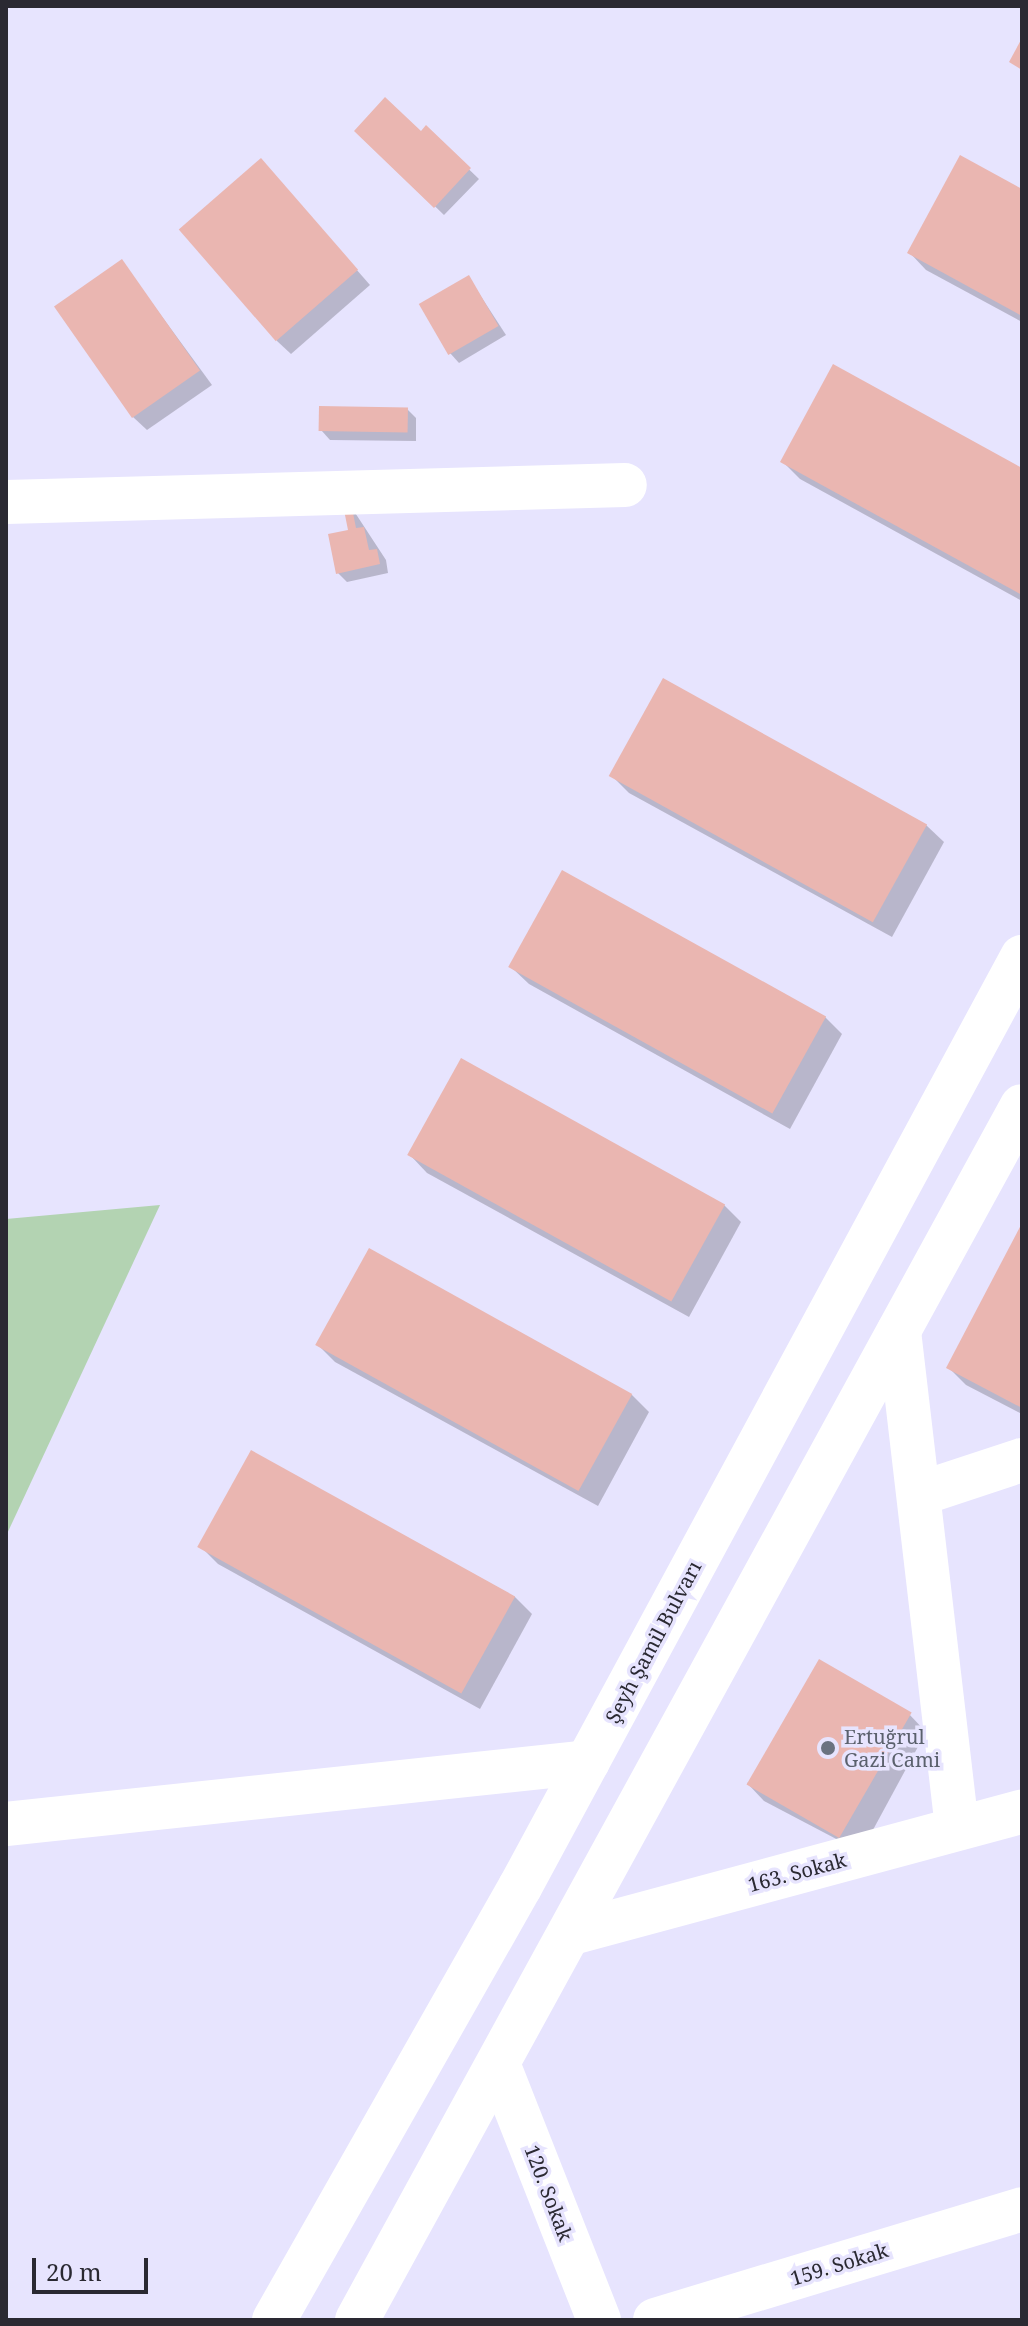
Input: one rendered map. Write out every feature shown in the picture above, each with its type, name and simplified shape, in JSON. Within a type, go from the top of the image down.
[{"type":"street","points":[[6,502],[625,485]]},
{"type":"street","name":"Şeyh Şamil Bulvarı","points":[[274,2320],[588,1762],[1022,957]]},
{"type":"street","points":[[357,2320],[572,1933],[1022,1106]]},
{"type":"street","points":[[899,1331],[957,1828]]},
{"type":"street","points":[[919,1494],[1022,1460]]},
{"type":"street","points":[[6,1824],[588,1762]]},
{"type":"street","name":"163. Sokak","points":[[572,1933],[1022,1812]]},
{"type":"street","name":"120. Sokak","points":[[499,2066],[599,2320]]},
{"type":"street","name":"159. Sokak","points":[[655,2320],[1022,2209]]},
{"type":"green space","points":[[160,1205],[6,1536],[6,1219]]},
{"type":"building","points":[[1022,38],[1022,70],[1009,62]]},
{"type":"building","points":[[385,97],[421,131],[426,125],[471,168],[434,208],[354,131]]},
{"type":"building","points":[[960,155],[1022,189],[1022,316],[907,253]]},
{"type":"building","points":[[261,158],[358,270],[276,341],[179,230]]},
{"type":"building","points":[[122,259],[200,370],[132,418],[54,307]]},
{"type":"building","points":[[469,275],[498,326],[448,355],[419,304]]},
{"type":"building","points":[[833,364],[1022,468],[1022,595],[780,462]]},
{"type":"building","points":[[319,406],[408,408],[408,433],[319,431]]},
{"type":"building","points":[[351,503],[356,528],[364,527],[369,550],[377,549],[380,564],[336,574],[328,534],[348,530],[343,505]]},
{"type":"building","points":[[663,678],[927,824],[873,922],[609,776]]},
{"type":"building","points":[[562,870],[826,1016],[772,1113],[508,967]]},
{"type":"building","points":[[461,1058],[725,1204],[671,1301],[407,1155]]},
{"type":"building","points":[[1022,1223],[1022,1408],[946,1368]]},
{"type":"building","points":[[369,1248],[632,1394],[578,1491],[315,1345]]},
{"type":"building","points":[[251,1450],[515,1596],[461,1693],[197,1547]]},
{"type":"building","name":"Ertuğrul Gazi Cami","points":[[819,1659],[912,1712],[839,1838],[746,1785]]},
{"type":"place","name":"Ertuğrul Gazi Cami","points":[[828,1748]]}]
